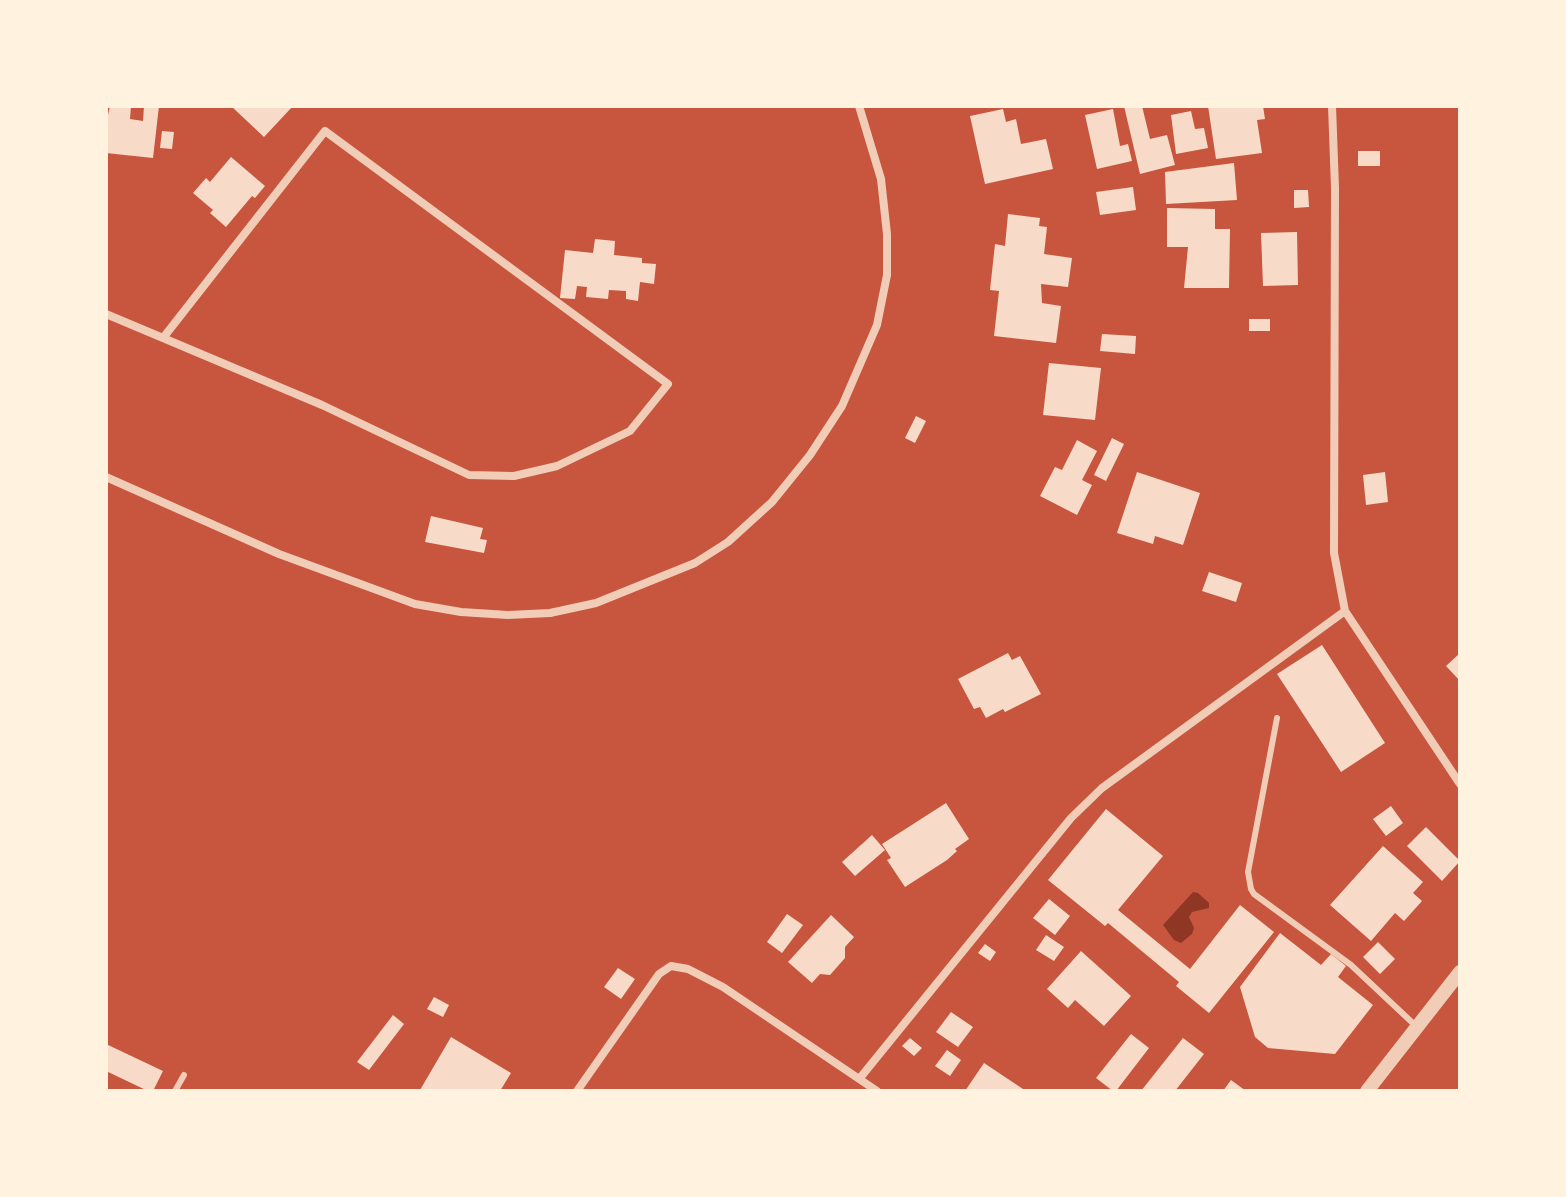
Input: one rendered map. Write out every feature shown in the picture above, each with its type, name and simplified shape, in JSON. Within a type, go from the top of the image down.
[{"type":"street","points":[[106,477],[279,554],[415,604],[461,612],[508,615],[550,613],[610,598],[695,563],[728,542],[772,502],[810,455],[842,406],[877,325],[887,275],[887,234],[881,179],[859,106]]},
{"type":"street","points":[[1332,106],[1335,188],[1334,553],[1345,611],[1460,784]]},
{"type":"street","points":[[106,314],[322,405],[469,475],[514,476],[557,466],[630,431],[668,384],[325,131],[163,338]]},
{"type":"street","points":[[860,1078],[1071,818],[1102,788],[1345,611]]},
{"type":"street","points":[[577,1091],[659,974],[671,966],[688,969],[723,987],[877,1091]]},
{"type":"street","points":[[1367,1091],[1460,972]]},
{"type":"lane","points":[[1277,718],[1248,872],[1251,889],[1351,965],[1417,1027]]},
{"type":"lane","points":[[175,1091],[184,1075]]},
{"type":"shaded area","points":[[1193,892],[1209,903],[1209,908],[1192,912],[1189,917],[1194,928],[1192,934],[1181,943],[1174,940],[1163,925]]},
{"type":"building","points":[[110,106],[131,106],[130,119],[143,121],[144,106],[159,106],[153,158],[106,153],[106,115]]},
{"type":"building","points":[[231,106],[293,106],[264,137]]},
{"type":"building","points":[[1124,106],[1142,106],[1150,139],[1167,135],[1175,165],[1140,174]]},
{"type":"building","points":[[1208,106],[1263,106],[1265,119],[1257,120],[1262,153],[1216,159]]},
{"type":"building","points":[[1003,109],[1006,122],[1016,119],[1021,144],[1046,139],[1053,169],[985,184],[970,116]]},
{"type":"building","points":[[1113,109],[1120,146],[1128,144],[1132,161],[1097,169],[1085,115]]},
{"type":"building","points":[[1191,111],[1195,129],[1204,128],[1208,148],[1176,154],[1171,115]]},
{"type":"building","points":[[162,131],[174,132],[172,149],[160,148]]},
{"type":"building","points":[[1358,151],[1380,151],[1380,166],[1358,166]]},
{"type":"building","points":[[231,157],[265,186],[255,198],[252,196],[226,227],[210,213],[213,210],[193,193],[206,178],[210,182]]},
{"type":"building","points":[[1234,163],[1237,200],[1166,204],[1165,172]]},
{"type":"building","points":[[1133,187],[1136,210],[1100,215],[1096,192]]},
{"type":"building","points":[[1294,190],[1308,190],[1309,207],[1294,208]]},
{"type":"building","points":[[1167,208],[1215,209],[1215,229],[1230,229],[1229,288],[1184,288],[1188,247],[1167,247]]},
{"type":"building","points":[[1008,214],[1040,218],[1039,226],[1047,227],[1044,254],[1072,258],[1068,287],[1041,284],[1042,303],[1061,306],[1056,343],[994,336],[999,291],[990,290],[995,244],[1005,246]]},
{"type":"building","points":[[1297,232],[1298,285],[1263,286],[1261,233]]},
{"type":"building","points":[[595,239],[615,241],[614,255],[642,258],[642,263],[656,264],[654,284],[640,282],[638,301],[626,299],[626,291],[609,290],[608,299],[586,297],[587,287],[577,286],[575,299],[560,298],[565,250],[593,253]]},
{"type":"building","points":[[1249,319],[1270,319],[1270,331],[1249,331]]},
{"type":"building","points":[[1102,334],[1136,336],[1135,354],[1100,351]]},
{"type":"building","points":[[1049,363],[1101,368],[1095,420],[1043,415]]},
{"type":"building","points":[[916,416],[926,421],[915,443],[905,438]]},
{"type":"building","points":[[1112,438],[1124,444],[1106,481],[1094,475]]},
{"type":"building","points":[[1077,440],[1097,451],[1082,480],[1092,485],[1077,515],[1040,496],[1055,467],[1062,470]]},
{"type":"building","points":[[1137,472],[1200,493],[1183,545],[1155,536],[1153,544],[1117,533]]},
{"type":"building","points":[[1385,472],[1388,502],[1366,505],[1363,475]]},
{"type":"building","points":[[431,516],[483,528],[480,539],[487,540],[484,553],[425,542]]},
{"type":"building","points":[[1209,572],[1242,583],[1236,602],[1202,591]]},
{"type":"building","points":[[1322,645],[1385,743],[1341,772],[1277,674]]},
{"type":"building","points":[[1008,653],[1012,660],[1020,656],[1041,694],[986,718],[980,707],[974,709],[958,679]]},
{"type":"building","points":[[1460,653],[1460,681],[1446,666]]},
{"type":"building","points":[[946,803],[969,839],[955,849],[957,851],[947,860],[905,887],[887,860],[891,858],[882,844]]},
{"type":"building","points":[[1391,806],[1403,823],[1386,836],[1373,819]]},
{"type":"building","points":[[1106,809],[1163,856],[1118,910],[1190,969],[1240,905],[1274,932],[1209,1013],[1176,986],[1179,982],[1108,923],[1105,926],[1048,880]]},
{"type":"building","points":[[1426,827],[1460,861],[1442,881],[1407,846]]},
{"type":"building","points":[[872,835],[885,850],[855,876],[842,862]]},
{"type":"building","points":[[1383,846],[1423,882],[1413,893],[1422,901],[1404,921],[1395,913],[1371,941],[1330,905]]},
{"type":"building","points":[[1049,899],[1070,916],[1055,935],[1033,918]]},
{"type":"building","points":[[787,914],[803,925],[782,953],[767,942]]},
{"type":"building","points":[[831,915],[854,937],[845,947],[845,958],[830,975],[820,974],[812,983],[788,962]]},
{"type":"building","points":[[1280,933],[1321,965],[1331,954],[1346,966],[1338,977],[1373,1005],[1335,1054],[1268,1048],[1255,1037],[1240,987]]},
{"type":"building","points":[[1046,935],[1064,947],[1054,961],[1036,950]]},
{"type":"building","points":[[1378,942],[1395,959],[1380,974],[1363,957]]},
{"type":"building","points":[[985,944],[996,952],[990,961],[978,953]]},
{"type":"building","points":[[1081,951],[1131,996],[1104,1026],[1075,1000],[1068,1008],[1047,989]]},
{"type":"building","points":[[618,968],[635,979],[621,999],[604,987]]},
{"type":"building","points":[[434,997],[449,1005],[443,1017],[427,1009]]},
{"type":"building","points":[[951,1012],[973,1027],[958,1047],[936,1032]]},
{"type":"building","points":[[393,1015],[404,1024],[369,1070],[357,1062]]},
{"type":"building","points":[[1131,1034],[1149,1048],[1113,1091],[1096,1078]]},
{"type":"building","points":[[451,1037],[511,1073],[500,1091],[420,1090]]},
{"type":"building","points":[[910,1038],[922,1048],[914,1056],[902,1046]]},
{"type":"building","points":[[1183,1038],[1204,1054],[1175,1091],[1141,1091]]},
{"type":"building","points":[[106,1044],[163,1071],[153,1091],[106,1071]]},
{"type":"building","points":[[947,1050],[961,1060],[950,1076],[935,1066]]},
{"type":"building","points":[[984,1063],[1026,1091],[965,1091]]},
{"type":"building","points":[[1231,1080],[1246,1091],[1223,1091]]}]
